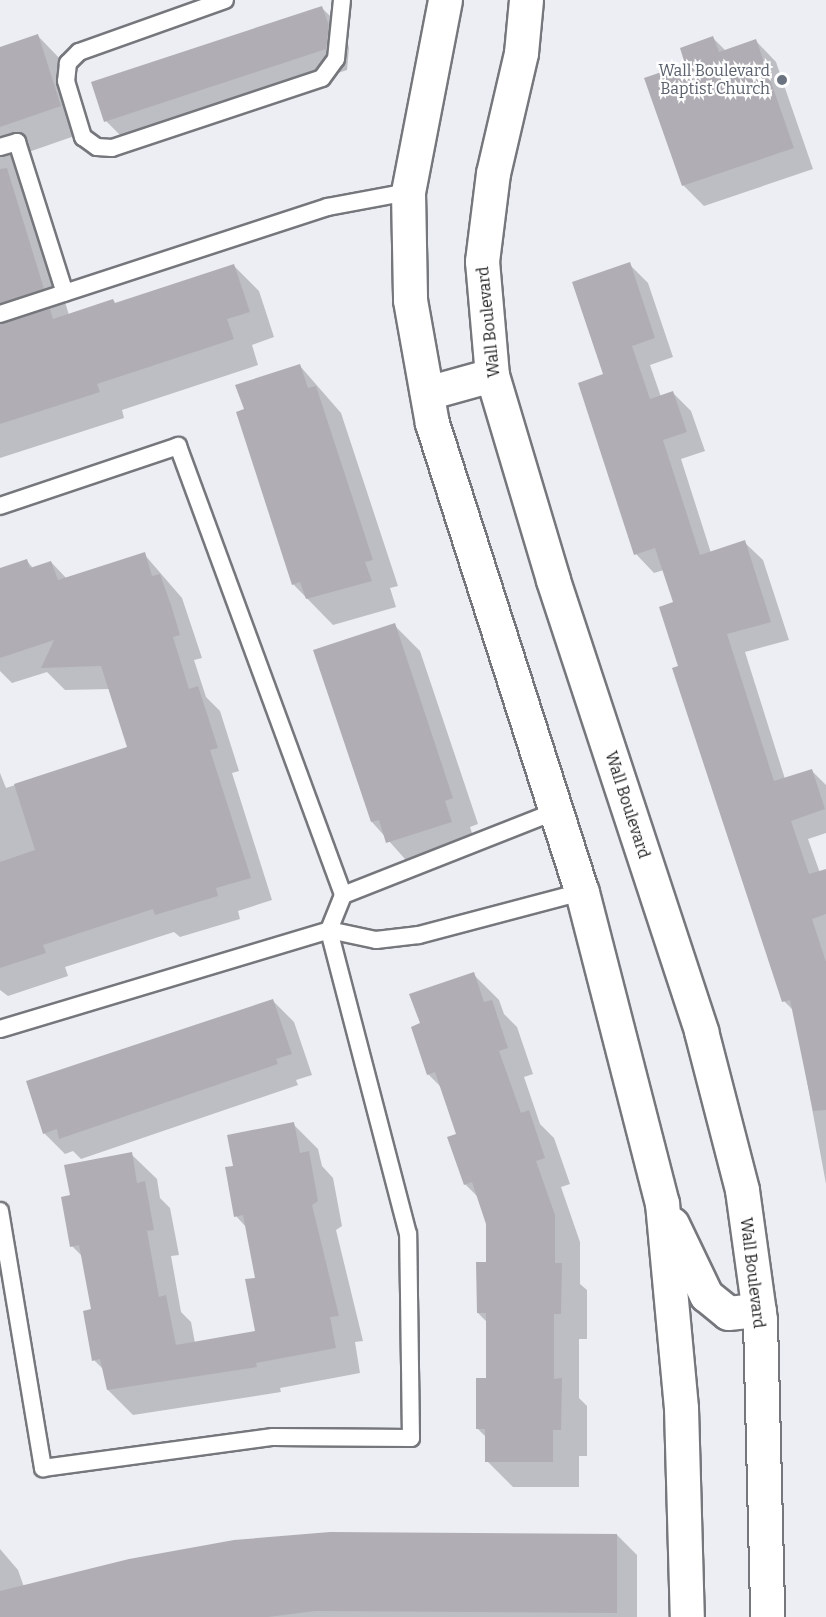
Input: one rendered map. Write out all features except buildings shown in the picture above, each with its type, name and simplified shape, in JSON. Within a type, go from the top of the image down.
[{"type":"street","points":[[445,0],[408,192],[410,300],[432,423],[554,812],[582,892],[662,1203],[681,1408],[687,1617]]},
{"type":"street","name":"Wall Boulevard","points":[[526,0],[521,52],[493,173],[482,261],[492,375],[553,580],[701,1031],[742,1190],[759,1310],[767,1617]]},
{"type":"street","points":[[427,393],[492,375]]},
{"type":"street","points":[[662,1203],[706,1295],[728,1313],[759,1310]]},
{"type":"lane","points":[[225,0],[79,51],[68,63],[66,81],[83,137],[97,147],[112,148],[322,78],[336,59],[342,0]]},
{"type":"lane","points":[[0,147],[16,142],[64,292]]},
{"type":"lane","points":[[0,314],[328,207],[408,192]]},
{"type":"lane","points":[[0,506],[177,446],[343,895],[329,930],[408,1234],[411,1438],[273,1437],[43,1468],[0,1211]]},
{"type":"lane","points":[[343,895],[554,812]]},
{"type":"lane","points":[[0,1029],[329,930],[376,940],[419,935],[582,892]]},
{"type":"place","name":"Wall Boulevard Baptist Church","points":[[782,80]]}]
